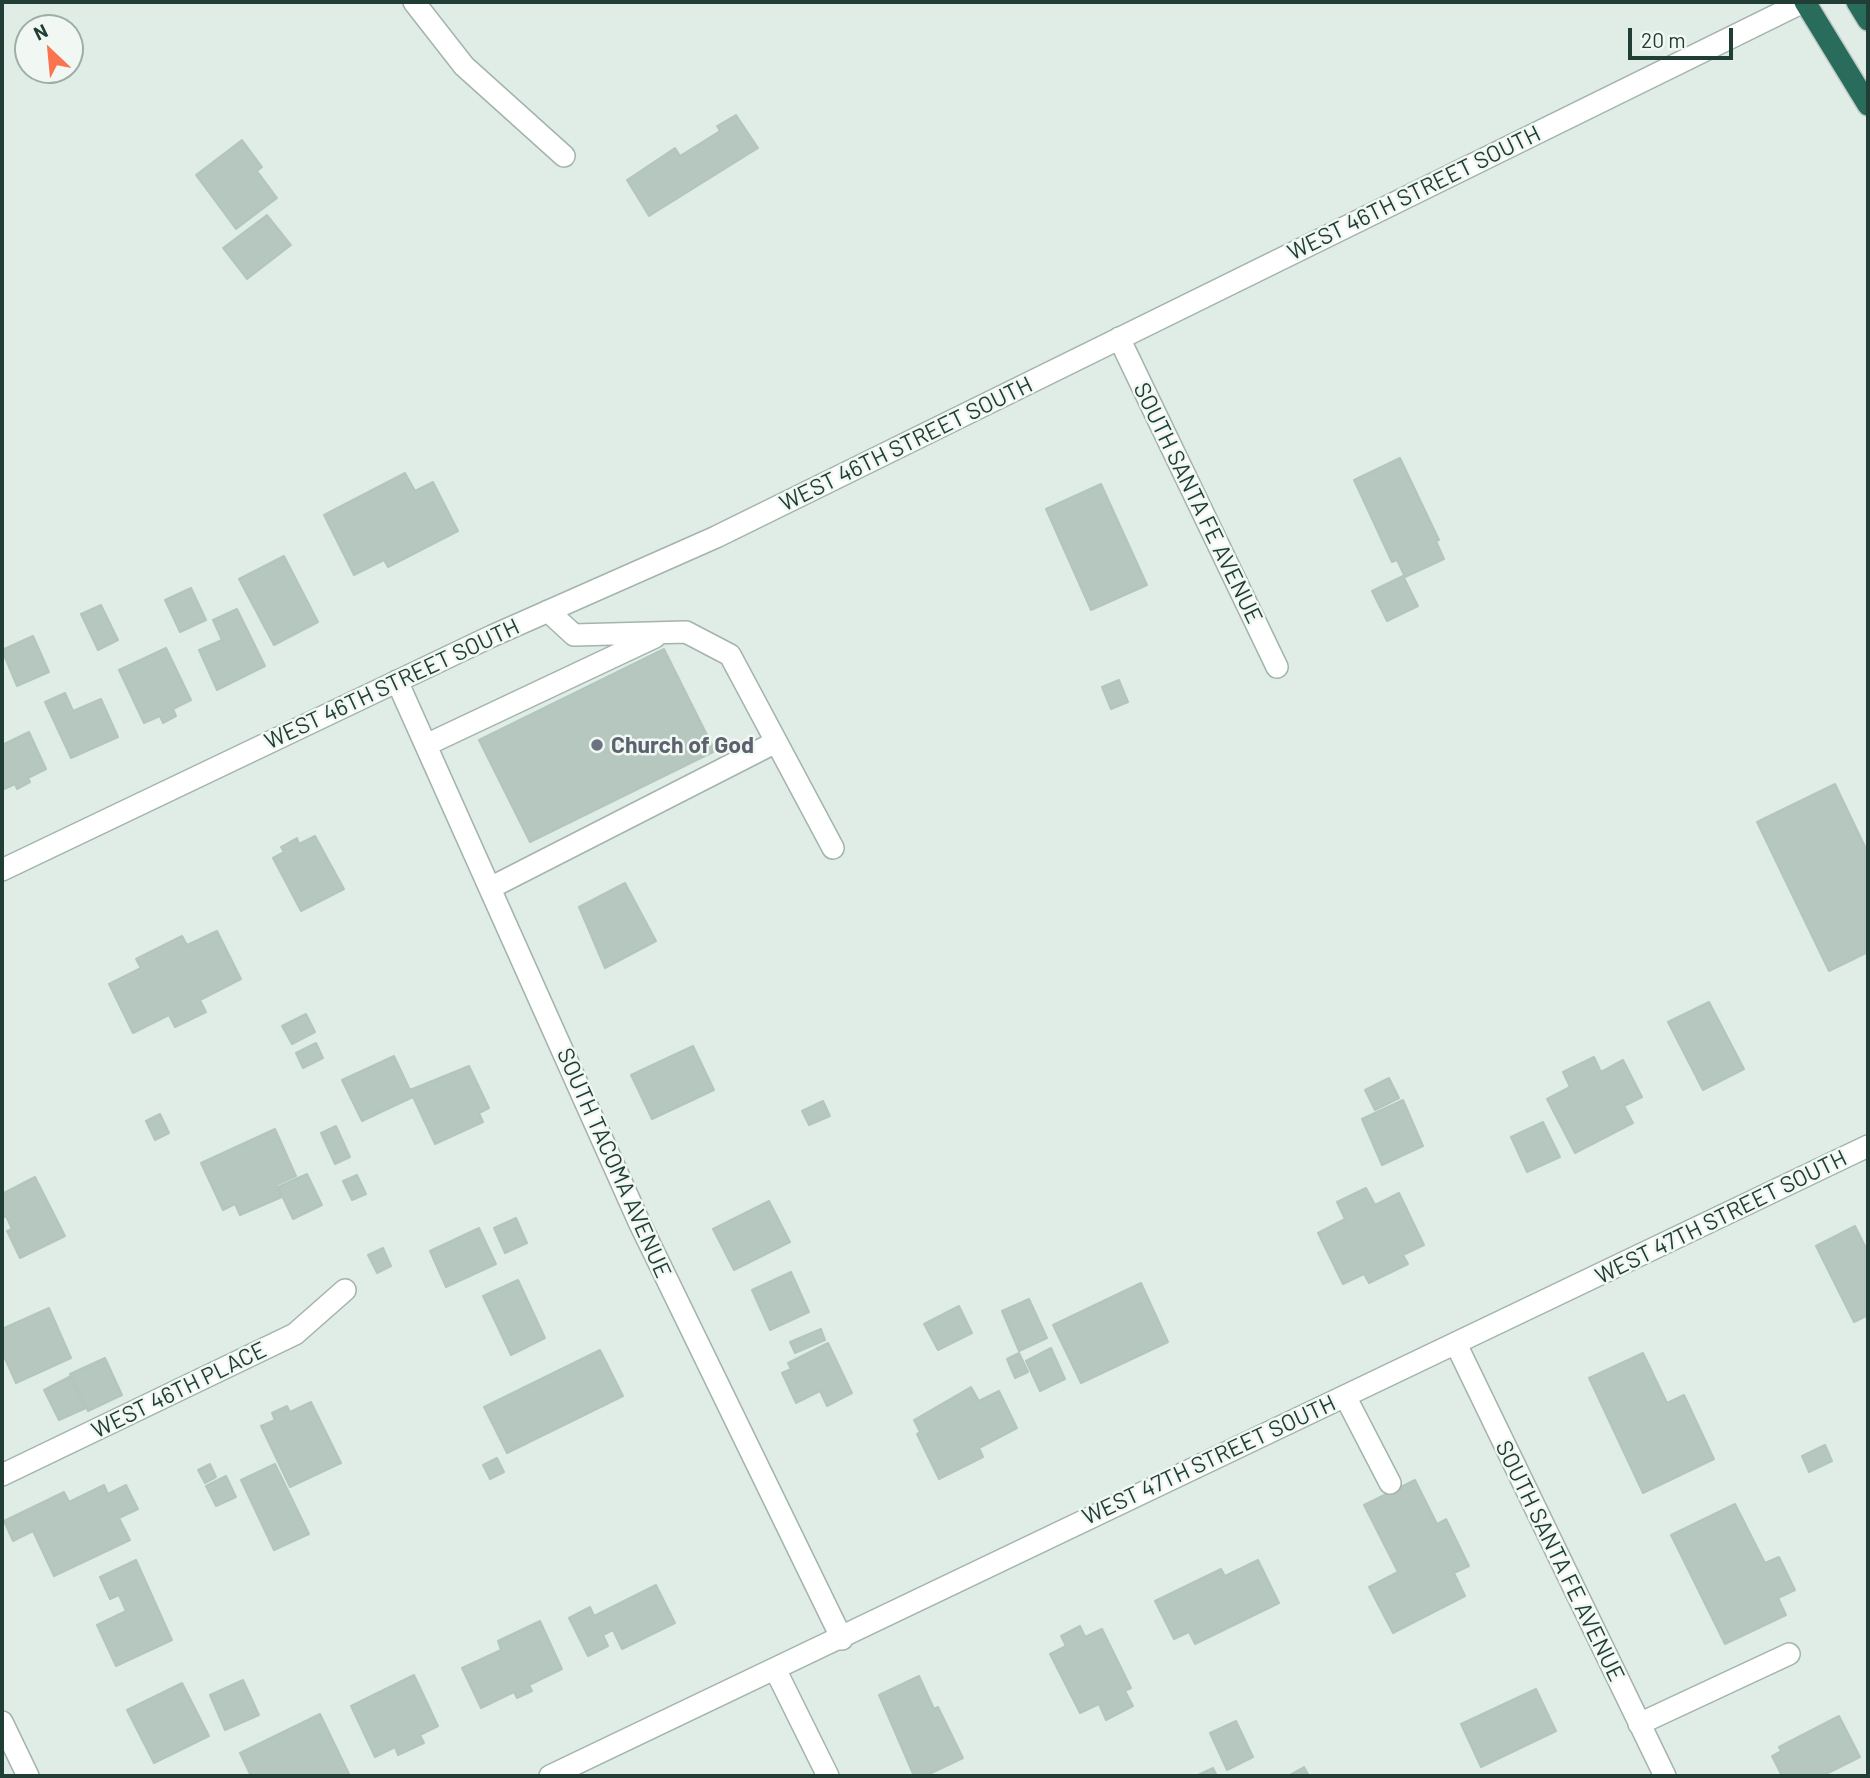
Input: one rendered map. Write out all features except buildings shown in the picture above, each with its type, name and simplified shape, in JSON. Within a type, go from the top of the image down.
[{"type":"highway","points":[[1804,2],[1866,101]]},
{"type":"highway","points":[[1857,2],[1868,20]]},
{"type":"street","points":[[414,2],[464,66],[564,156]]},
{"type":"street","name":"WEST 46TH STREET SOUTH","points":[[2,870],[397,681],[716,537],[1804,2]]},
{"type":"street","name":"SOUTH SANTA FE AVENUE","points":[[1119,338],[1277,667]]},
{"type":"street","points":[[548,611],[574,635],[687,632],[730,655],[832,848]]},
{"type":"street","points":[[426,745],[663,633]]},
{"type":"street","name":"SOUTH TACOMA AVENUE","points":[[397,681],[639,1224],[842,1639]]},
{"type":"street","points":[[490,888],[776,742]]},
{"type":"street","name":"WEST 47TH STREET SOUTH","points":[[550,1776],[842,1639],[1096,1512],[1456,1345],[1868,1146]]},
{"type":"street","name":"WEST 46TH PLACE","points":[[2,1475],[295,1334],[345,1290]]},
{"type":"street","name":"SOUTH SANTA FE AVENUE","points":[[1456,1345],[1665,1776]]},
{"type":"street","points":[[1345,1396],[1390,1483]]},
{"type":"street","points":[[1639,1724],[1789,1654]]},
{"type":"street","points":[[775,1669],[828,1776]]},
{"type":"street","points":[[2,1722],[28,1776]]},
{"type":"place","name":"Church of God","points":[[597,745]]}]
